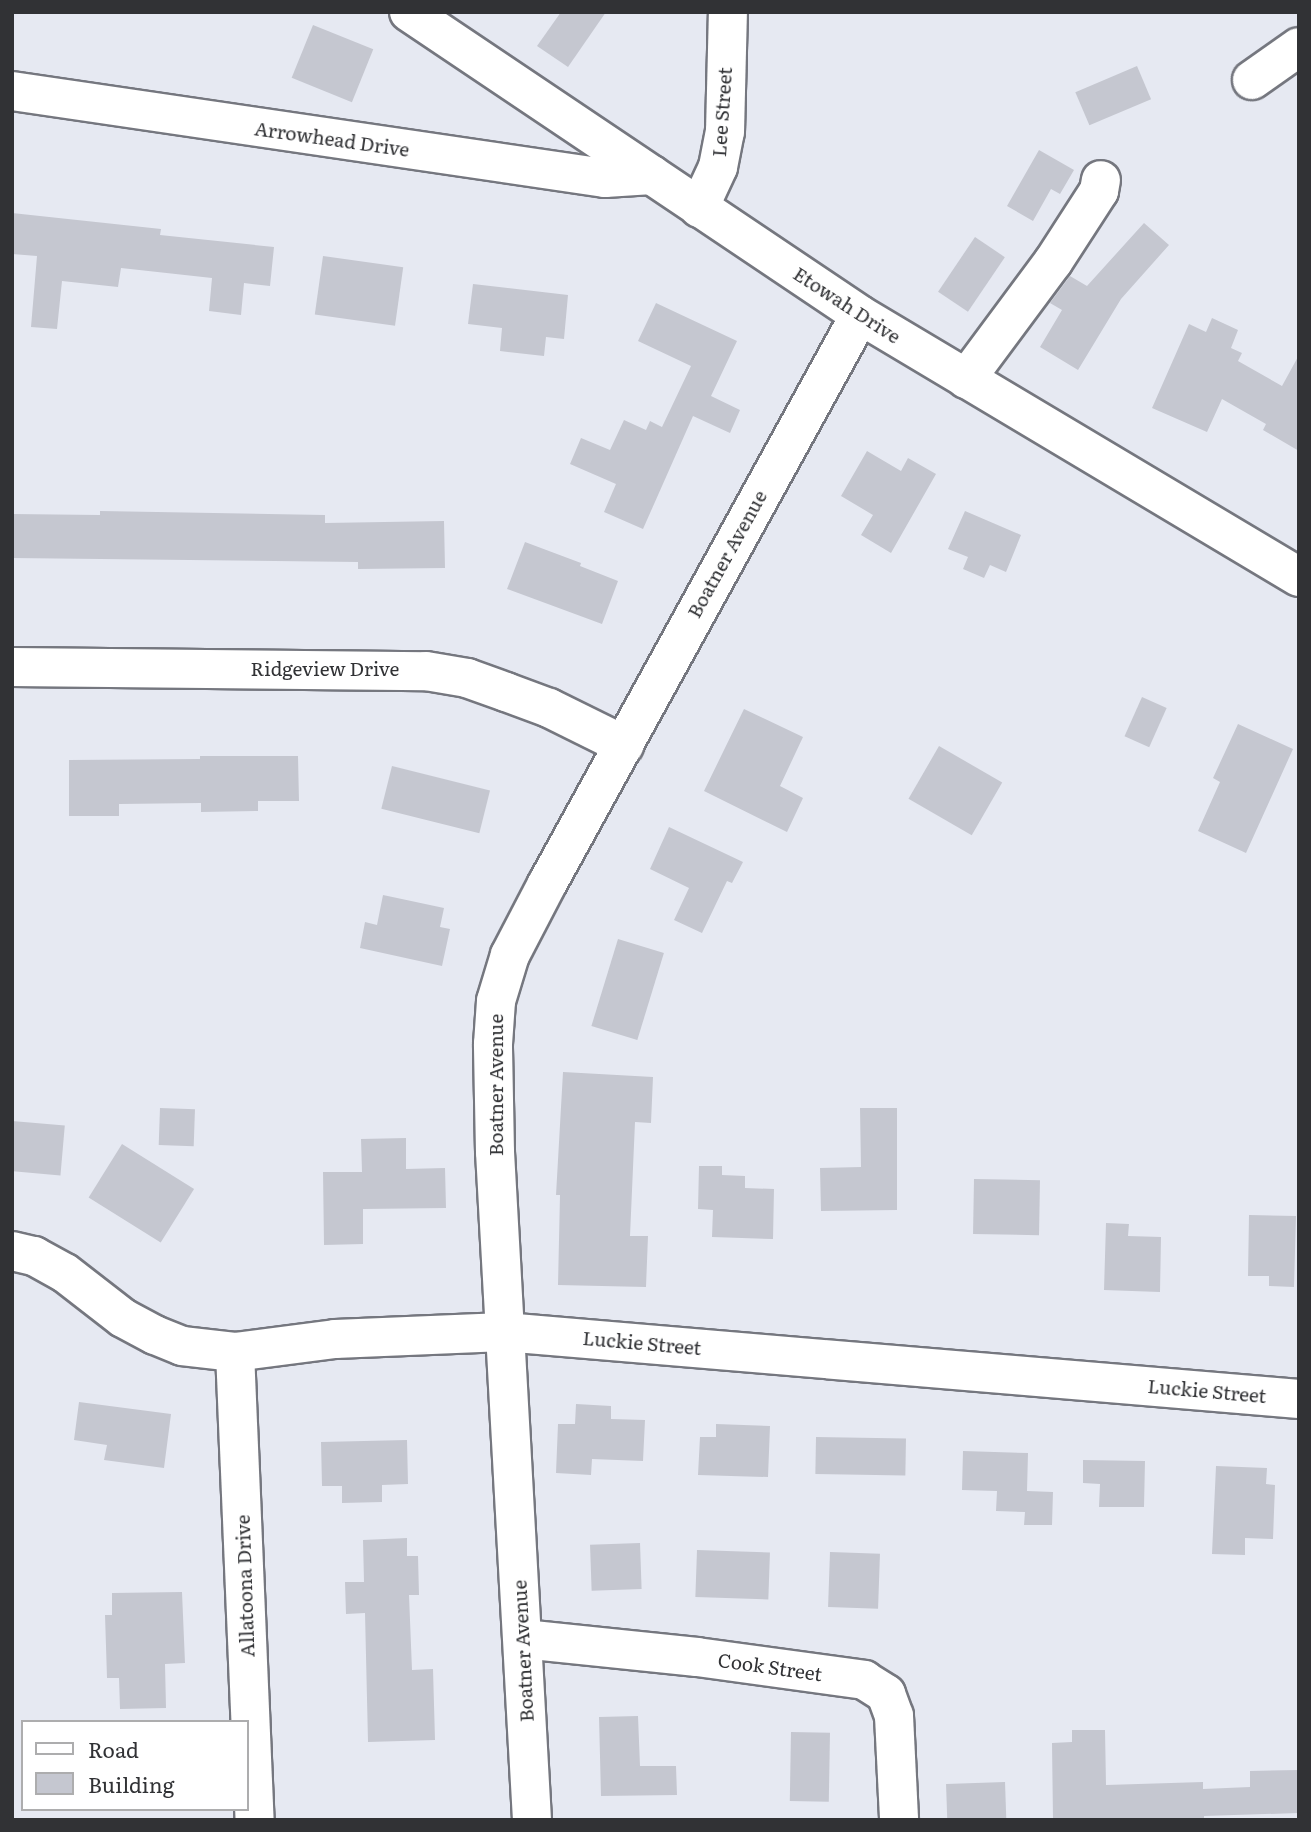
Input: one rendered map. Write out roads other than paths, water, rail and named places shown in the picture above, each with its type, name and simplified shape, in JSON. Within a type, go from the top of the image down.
[{"type":"street","name":"Etowah Drive","points":[[409,12],[860,315],[1299,577]]},
{"type":"street","name":"Lee Street","points":[[699,208],[718,167],[725,132],[727,12]]},
{"type":"street","points":[[1252,80],[1299,47]]},
{"type":"street","name":"Arrowhead Drive","points":[[12,91],[605,178],[652,175]]},
{"type":"street","points":[[965,379],[1052,262],[1099,191],[1101,180]]},
{"type":"street","name":"Boatner Avenue","points":[[532,1820],[495,1152],[493,1044],[496,1001],[510,955],[860,315]]},
{"type":"street","name":"Ridgeview Drive","points":[[12,667],[426,671],[467,678],[506,692],[559,713],[624,745]]},
{"type":"street","name":"Luckie Street","points":[[12,1251],[34,1256],[65,1273],[123,1318],[182,1346],[235,1352],[335,1339],[504,1332],[1299,1398]]},
{"type":"street","name":"Allatoona Drive","points":[[235,1352],[255,1820]]},
{"type":"street","name":"Cook Street","points":[[523,1639],[697,1657],[864,1680],[886,1694],[894,1716],[899,1820]]}]
